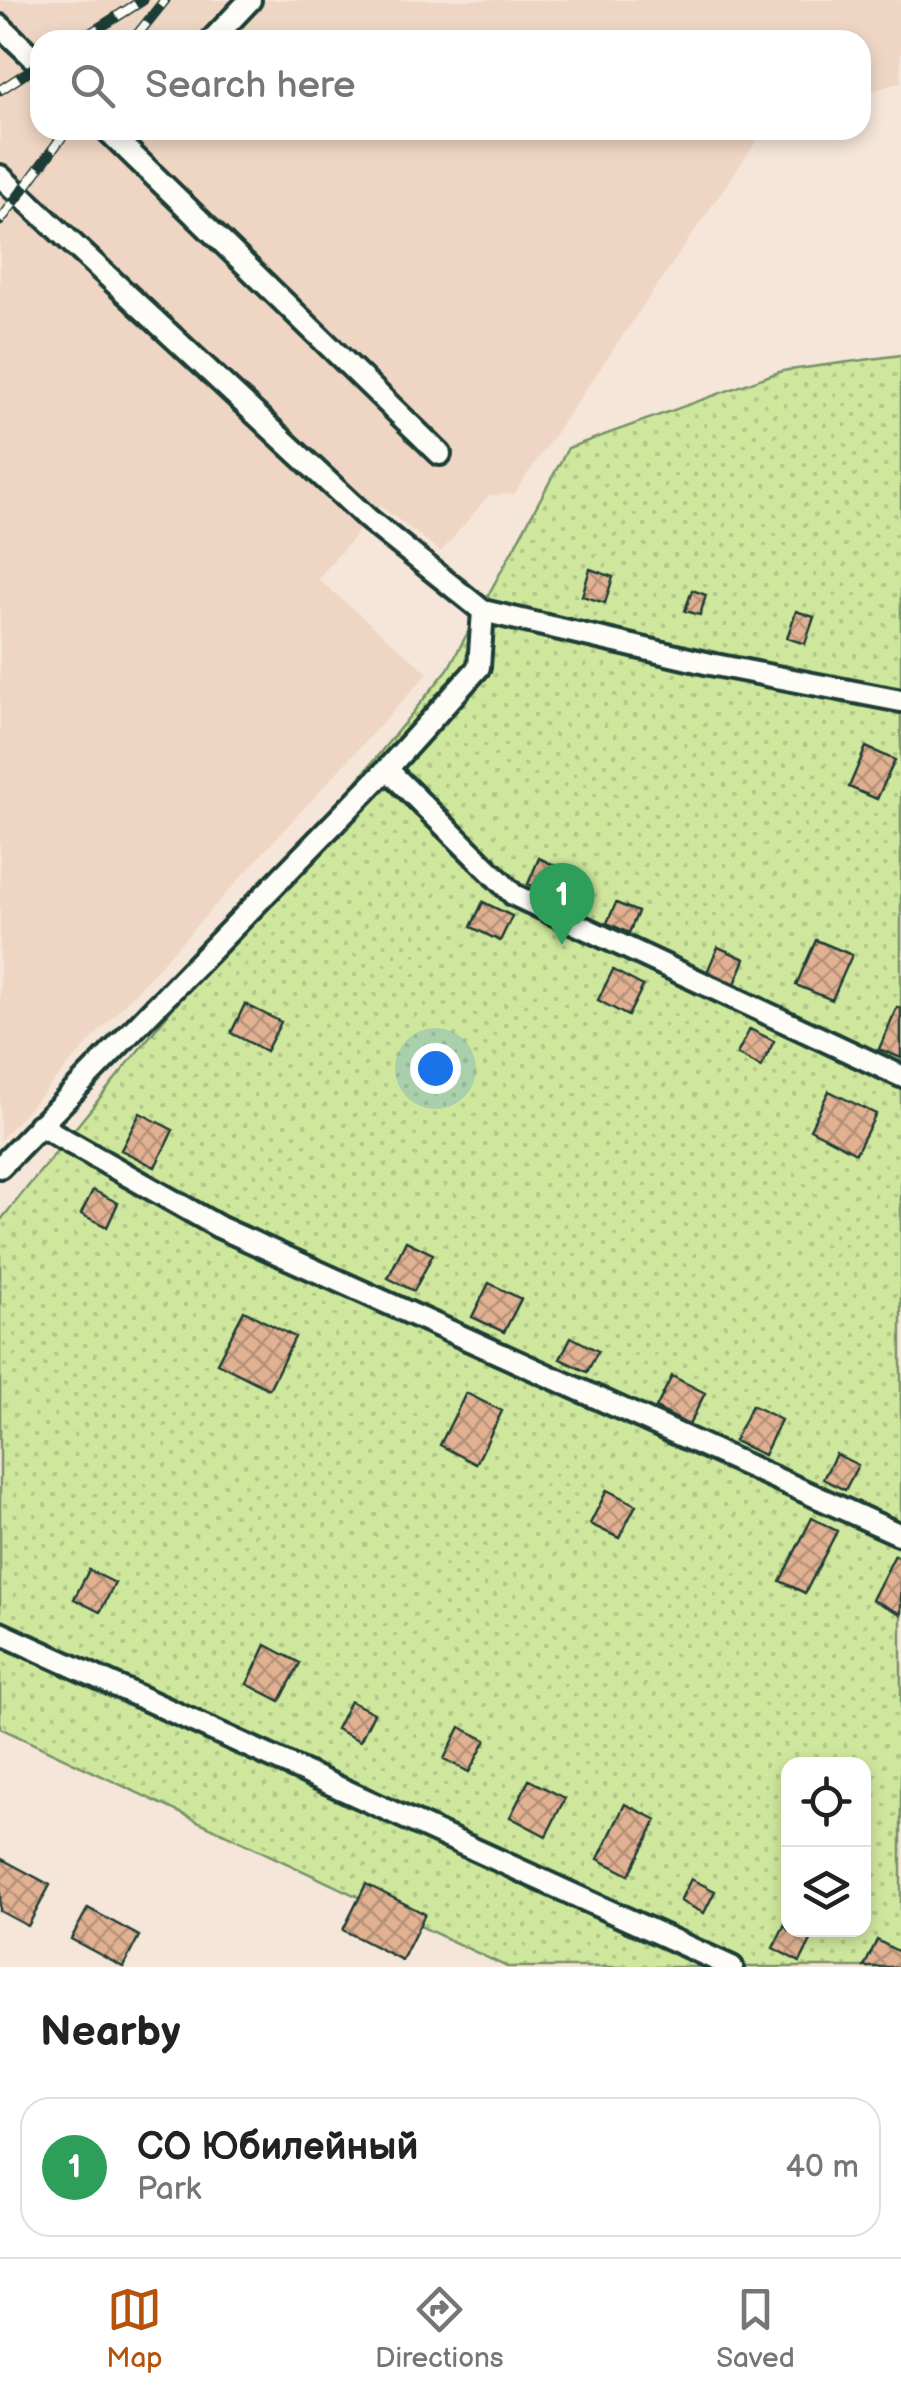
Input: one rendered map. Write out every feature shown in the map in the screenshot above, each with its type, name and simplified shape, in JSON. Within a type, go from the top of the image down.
[{"type":"lane","points":[[222,30],[250,0]]},
{"type":"lane","points":[[0,26],[30,54]]},
{"type":"lane","points":[[124,140],[440,454]]},
{"type":"lane","points":[[0,176],[368,520],[483,610],[710,664],[901,702]]},
{"type":"lane","points":[[0,1167],[387,769],[479,667],[483,610]]},
{"type":"lane","points":[[387,769],[514,894],[901,1076]]},
{"type":"lane","points":[[39,1125],[219,1226],[901,1535]]},
{"type":"lane","points":[[0,1633],[732,1967]]},
{"type":"shaded area","points":[[0,0],[901,0],[901,82],[871,91],[871,30],[30,30],[30,140],[757,140],[514,494],[489,495],[441,552],[380,506],[318,579],[428,673],[0,1140]]},
{"type":"green space","points":[[901,355],[901,1967],[507,1967],[0,1728],[0,1221],[448,669],[568,448],[782,371]]},
{"type":"building","points":[[590,569],[613,577],[605,603],[582,596]]},
{"type":"building","points":[[692,590],[706,595],[700,615],[685,611]]},
{"type":"building","points":[[796,611],[814,617],[805,644],[787,638]]},
{"type":"building","points":[[866,747],[895,760],[877,799],[849,787]]},
{"type":"building","points":[[539,858],[558,867],[546,892],[528,884]]},
{"type":"building","points":[[483,902],[512,916],[500,941],[471,927]]},
{"type":"building","points":[[616,903],[638,912],[629,933],[607,923]]},
{"type":"building","points":[[816,940],[852,955],[832,1000],[796,985]]},
{"type":"building","points":[[718,947],[745,959],[735,984],[707,972]]},
{"type":"building","points":[[613,970],[643,986],[628,1016],[598,1000]]},
{"type":"building","points":[[245,1004],[281,1022],[266,1051],[231,1033]]},
{"type":"building","points":[[897,1007],[901,1009],[901,1058],[879,1049]]},
{"type":"building","points":[[750,1029],[774,1041],[761,1067],[737,1054]]},
{"type":"building","points":[[829,1091],[876,1114],[856,1153],[810,1129]]},
{"type":"building","points":[[140,1113],[173,1130],[155,1167],[121,1150]]},
{"type":"building","points":[[93,1190],[118,1203],[107,1227],[81,1214]]},
{"type":"building","points":[[406,1241],[433,1254],[414,1291],[388,1278]]},
{"type":"building","points":[[489,1283],[521,1299],[504,1332],[472,1317]]},
{"type":"building","points":[[244,1311],[295,1337],[269,1389],[217,1363]]},
{"type":"building","points":[[571,1337],[598,1351],[587,1372],[560,1359]]},
{"type":"building","points":[[672,1376],[705,1393],[689,1425],[656,1408]]},
{"type":"building","points":[[466,1393],[502,1411],[476,1464],[440,1445]]},
{"type":"building","points":[[752,1405],[781,1420],[764,1455],[734,1441]]},
{"type":"building","points":[[836,1454],[858,1465],[845,1490],[823,1479]]},
{"type":"building","points":[[607,1490],[636,1505],[619,1538],[590,1524]]},
{"type":"building","points":[[812,1518],[837,1531],[805,1593],[780,1581]]},
{"type":"building","points":[[895,1555],[901,1558],[901,1614],[872,1600]]},
{"type":"building","points":[[89,1570],[115,1583],[100,1612],[74,1599]]},
{"type":"building","points":[[266,1645],[300,1663],[280,1701],[247,1684]]},
{"type":"building","points":[[350,1701],[374,1713],[360,1741],[336,1729]]},
{"type":"building","points":[[460,1727],[486,1740],[469,1772],[444,1759]]},
{"type":"building","points":[[529,1780],[565,1798],[546,1836],[510,1817]]},
{"type":"building","points":[[625,1804],[657,1820],[629,1875],[598,1859]]},
{"type":"building","points":[[0,1858],[50,1885],[28,1926],[0,1911]]},
{"type":"building","points":[[691,1879],[715,1891],[704,1913],[680,1901]]},
{"type":"building","points":[[366,1884],[425,1914],[402,1960],[343,1930]]},
{"type":"building","points":[[88,1908],[139,1936],[123,1967],[71,1939]]},
{"type":"building","points":[[781,1932],[781,1937],[812,1938],[800,1962],[773,1948]]},
{"type":"building","points":[[877,1940],[901,1953],[901,1967],[864,1967]]},
{"type":"railway","points":[[96,30],[143,0]]},
{"type":"railway","points":[[141,30],[165,0]]},
{"type":"railway","points":[[0,90],[30,70]]},
{"type":"railway","points":[[0,221],[60,140]]},
{"type":"place","name":"СО Юбилейный","points":[[562,945]]}]
